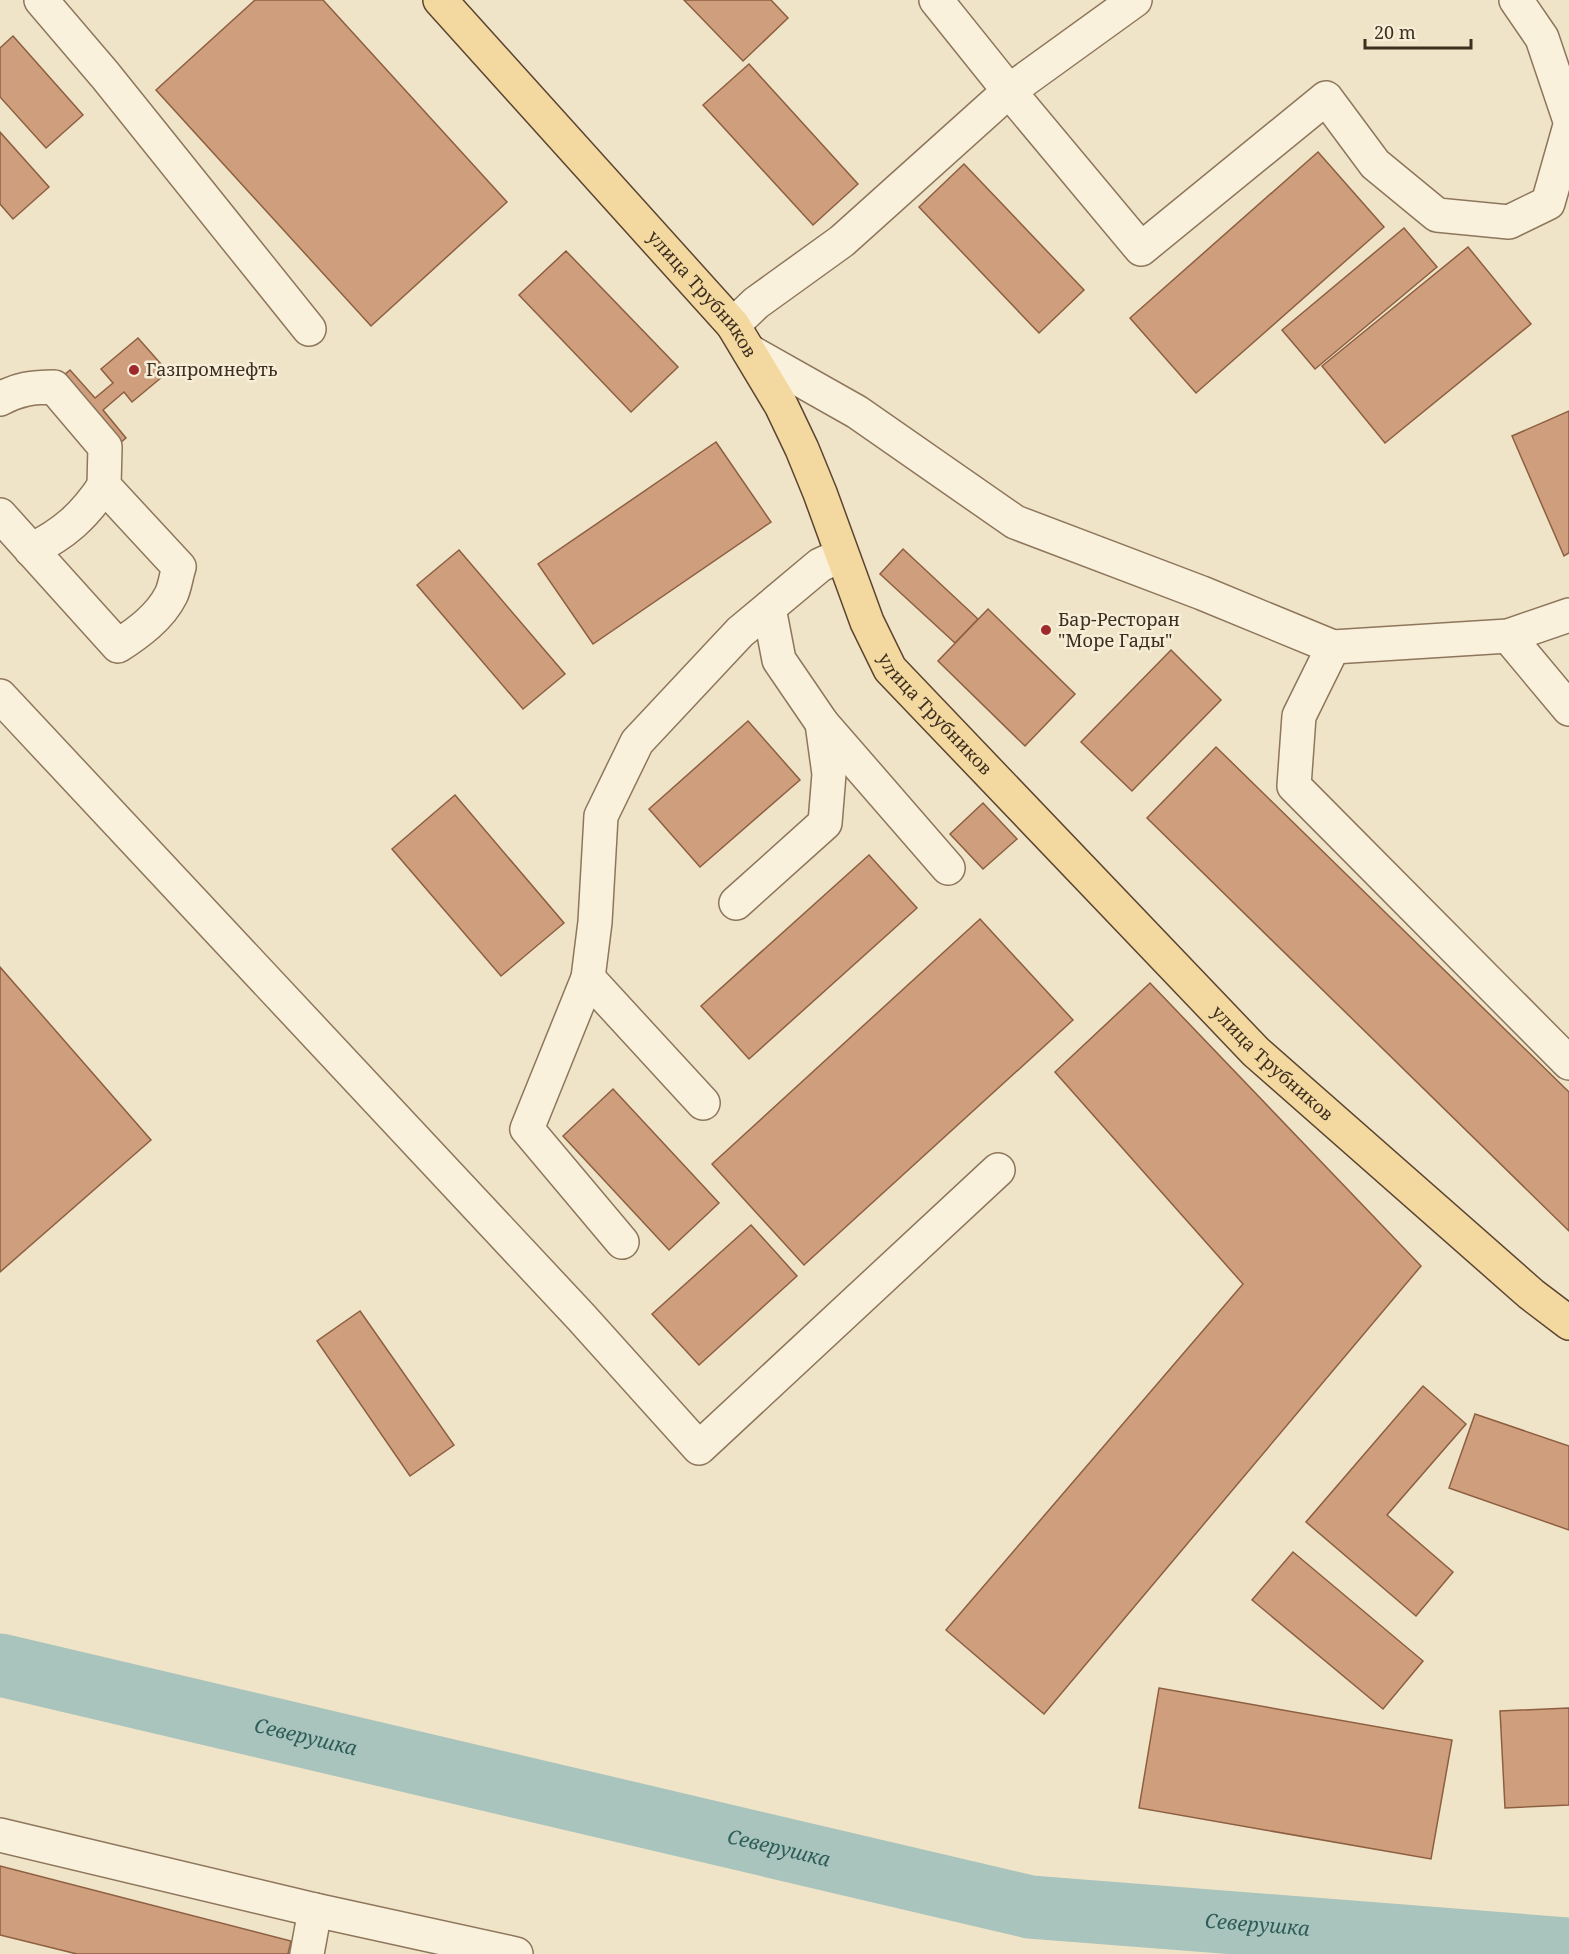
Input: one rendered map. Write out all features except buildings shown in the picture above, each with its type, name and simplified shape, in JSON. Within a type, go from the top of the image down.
[{"type":"main road","name":"улица Трубников","points":[[440,0],[741,338],[781,405],[802,449],[867,622],[890,669],[1256,1052],[1531,1294],[1569,1323]]},
{"type":"lane","points":[[41,0],[105,75],[309,329]]},
{"type":"lane","points":[[936,0],[1141,249],[1326,98],[1375,164],[1437,215],[1509,222],[1548,203],[1569,129]]},
{"type":"lane","points":[[1135,0],[1009,91],[842,241],[756,303],[741,338],[857,412],[1015,522],[1202,593],[1333,647],[1508,636],[1569,615]]},
{"type":"lane","points":[[1516,0],[1542,38],[1569,118]]},
{"type":"lane","points":[[0,399],[33,387],[54,387],[105,447],[104,486],[89,508],[51,541],[31,550]]},
{"type":"lane","points":[[0,515],[118,646],[155,617],[172,595],[179,567],[104,486]]},
{"type":"lane","points":[[622,1242],[527,1129],[588,978],[595,922],[601,816],[637,742],[740,632],[820,565],[842,555]]},
{"type":"lane","points":[[769,608],[779,660],[822,723],[948,868]]},
{"type":"lane","points":[[1508,636],[1569,709]]},
{"type":"lane","points":[[1333,647],[1299,716],[1294,786],[1569,1063]]},
{"type":"lane","points":[[0,696],[573,1309],[699,1448],[998,1170]]},
{"type":"lane","points":[[736,903],[825,823],[829,774],[822,723]]},
{"type":"lane","points":[[588,978],[703,1103]]},
{"type":"lane","points":[[0,1835],[315,1910],[516,1954]]},
{"type":"lane","points":[[307,1954],[315,1910]]},
{"type":"waterway","name":"Северушка","points":[[0,1665],[1030,1907],[1569,1949]]},
{"type":"place","name":"Газпромнефть","points":[[134,370]]},
{"type":"place","name":"Бар-Ресторан \"Море Гады\"","points":[[1046,630]]}]
